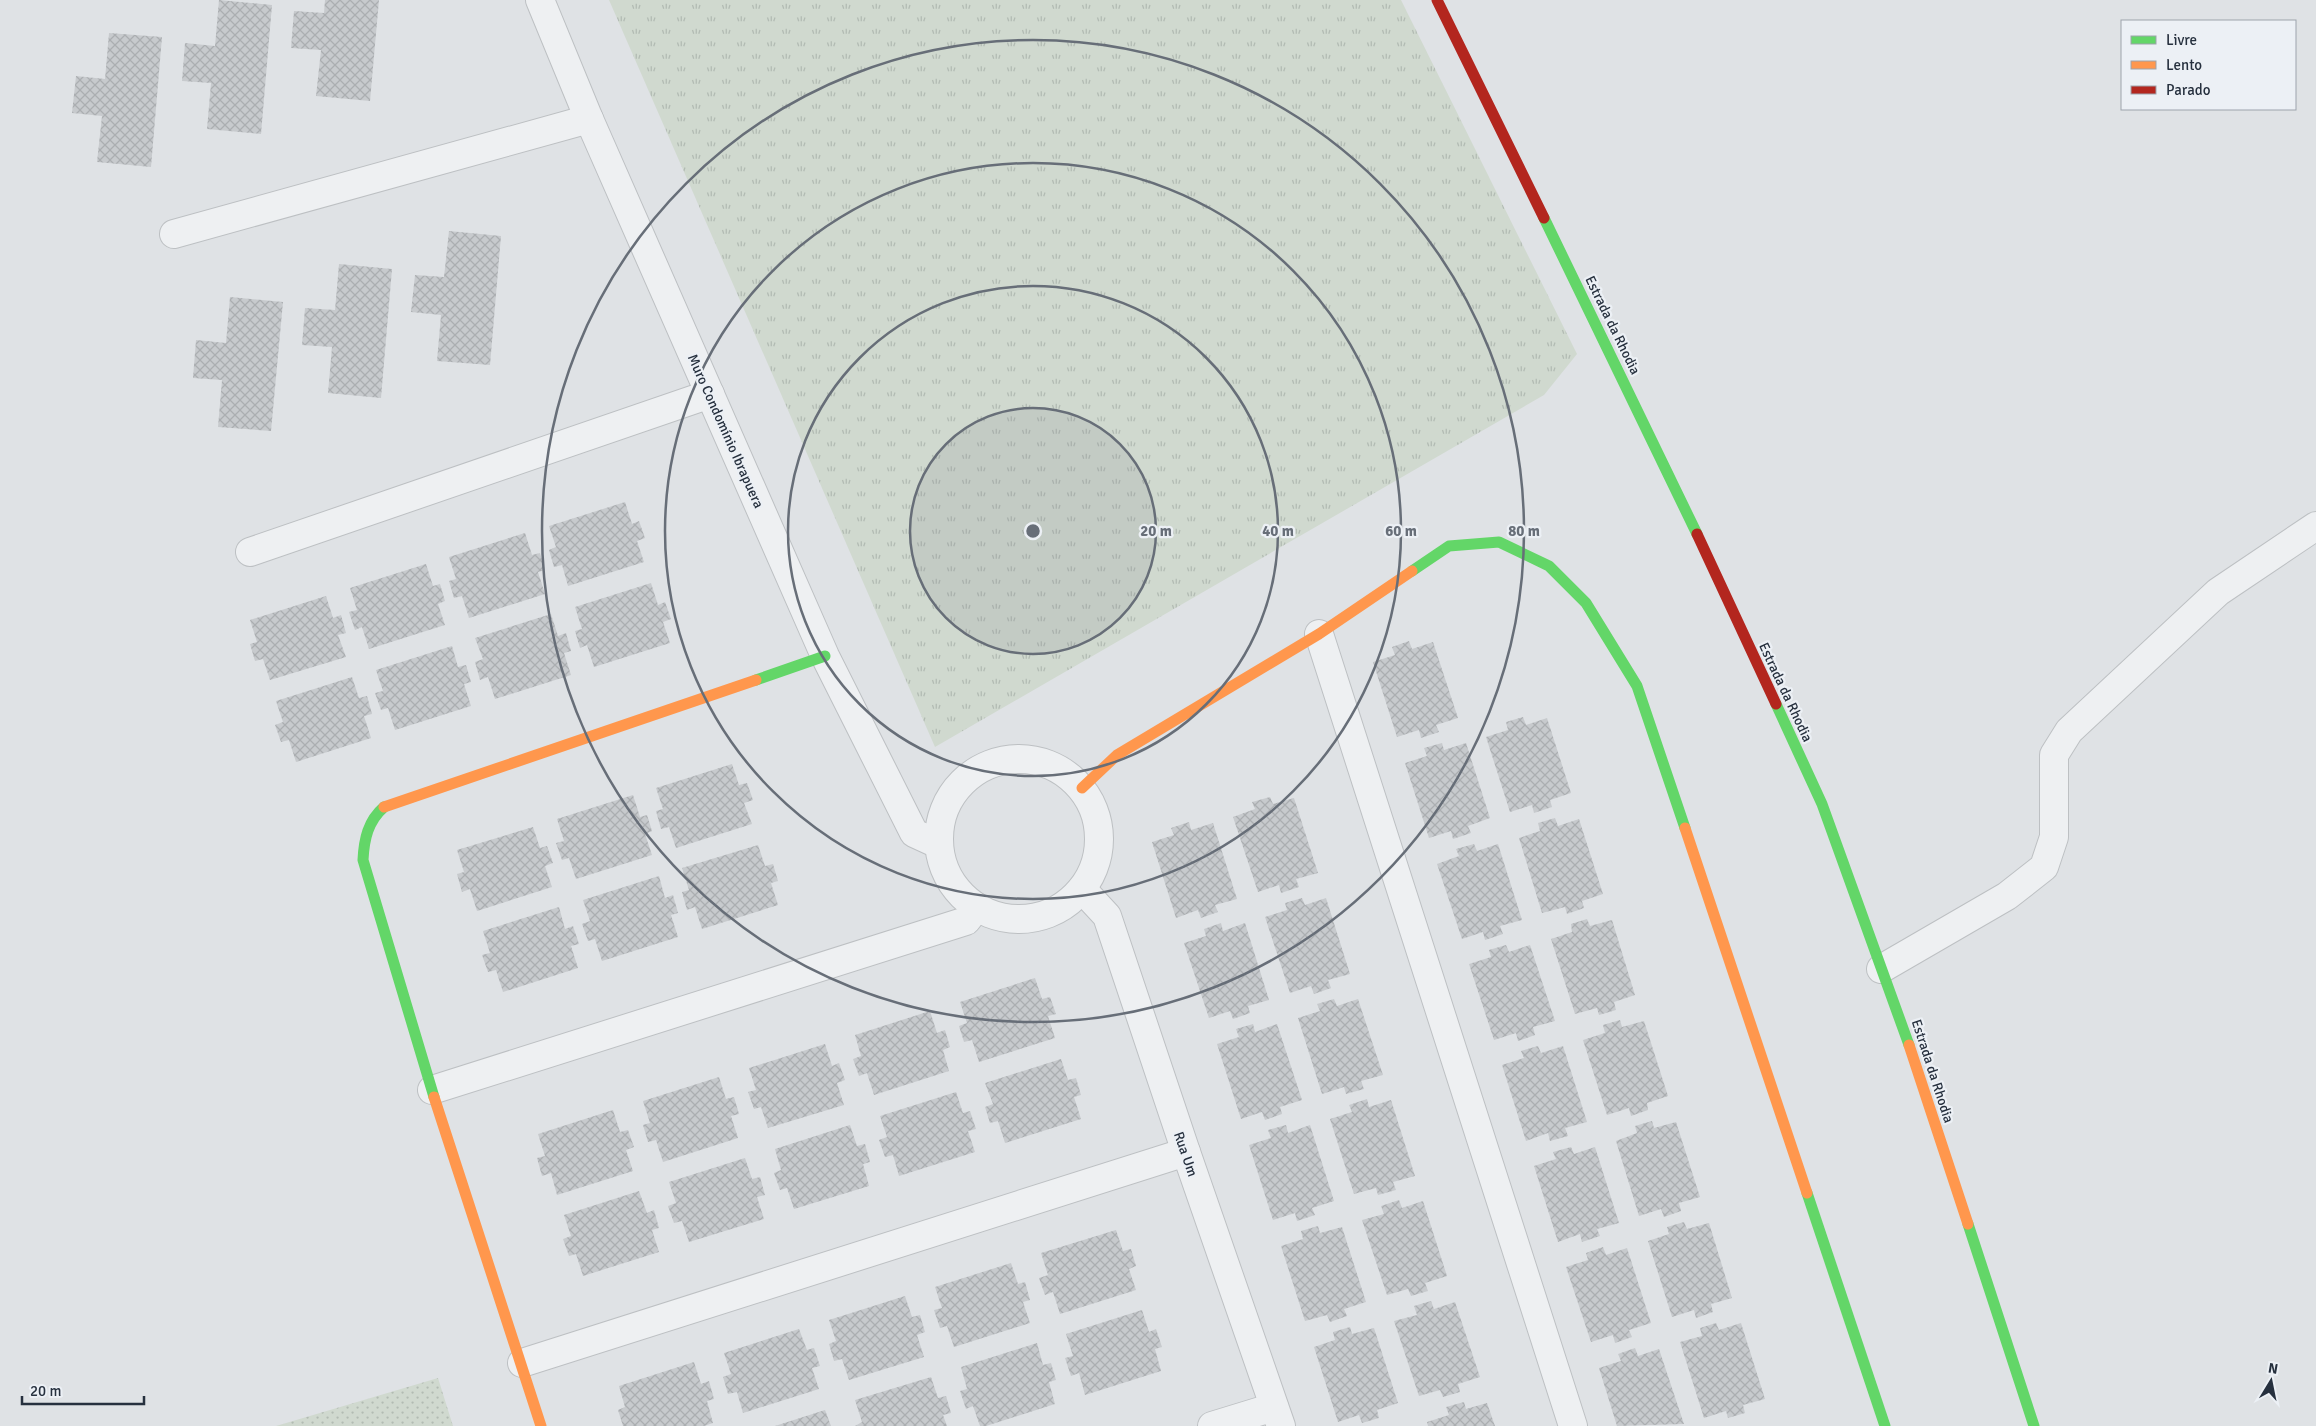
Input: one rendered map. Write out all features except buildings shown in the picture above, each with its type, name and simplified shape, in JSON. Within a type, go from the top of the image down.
[{"type":"street","name":"Muro Condomínio Ibrapuera","points":[[540,0],[589,119],[825,656],[914,833],[938,844]]},
{"type":"street","name":"Estrada da Rhodia","points":[[1437,0],[1662,458],[1822,804],[1904,1031],[2034,1426]]},
{"type":"street","points":[[174,234],[589,119]]},
{"type":"street","points":[[250,552],[710,394]]},
{"type":"street","points":[[1881,969],[2007,896],[2044,867],[2054,837],[2054,755],[2069,731],[2218,592],[2316,526]]},
{"type":"street","points":[[1082,788],[1117,755],[1319,634],[1449,546],[1499,542],[1549,566],[1586,603],[1637,686],[1884,1426]]},
{"type":"street","points":[[1319,634],[1573,1426]]},
{"type":"street","points":[[541,1426],[432,1090],[363,860],[364,838],[369,822],[383,807],[825,656]]},
{"type":"street","points":[[1032,759],[1060,769],[1082,788],[1098,820],[1098,857],[1082,889],[1060,908],[1033,918],[1004,918],[977,907],[957,891],[944,868],[938,844],[942,815],[955,790],[977,770],[1004,760],[1032,759]]},
{"type":"street","name":"Rua Um","points":[[1082,889],[1107,916],[1277,1416]]},
{"type":"street","points":[[432,1090],[966,921],[977,907]]},
{"type":"street","points":[[522,1363],[1186,1152]]},
{"type":"street","points":[[1212,1426],[1277,1416]]},
{"type":"green space","points":[[609,0],[1401,0],[1577,354],[1544,395],[935,747]]},
{"type":"green space","points":[[438,1378],[453,1426],[276,1426]]},
{"type":"traffic: fast","points":[[1544,218],[1697,534]]},
{"type":"traffic: fast","points":[[1412,571],[1449,546],[1499,542],[1549,566],[1586,603],[1637,686],[1685,828]]},
{"type":"traffic: fast","points":[[756,680],[825,656]]},
{"type":"traffic: fast","points":[[1776,704],[1822,804],[1909,1045]]},
{"type":"traffic: fast","points":[[384,807],[374,818],[368,831],[364,845],[363,860],[434,1097]]},
{"type":"traffic: fast","points":[[1807,1193],[1885,1426]]},
{"type":"traffic: fast","points":[[1968,1224],[2034,1426]]},
{"type":"traffic: slow","points":[[1082,788],[1117,755],[1319,634],[1412,571]]},
{"type":"traffic: slow","points":[[384,807],[756,680]]},
{"type":"traffic: slow","points":[[1685,828],[1807,1193]]},
{"type":"traffic: slow","points":[[1909,1045],[1968,1224]]},
{"type":"traffic: slow","points":[[434,1097],[541,1426]]},
{"type":"traffic: jam","points":[[1437,0],[1544,218]]},
{"type":"traffic: jam","points":[[1697,534],[1776,704]]}]
